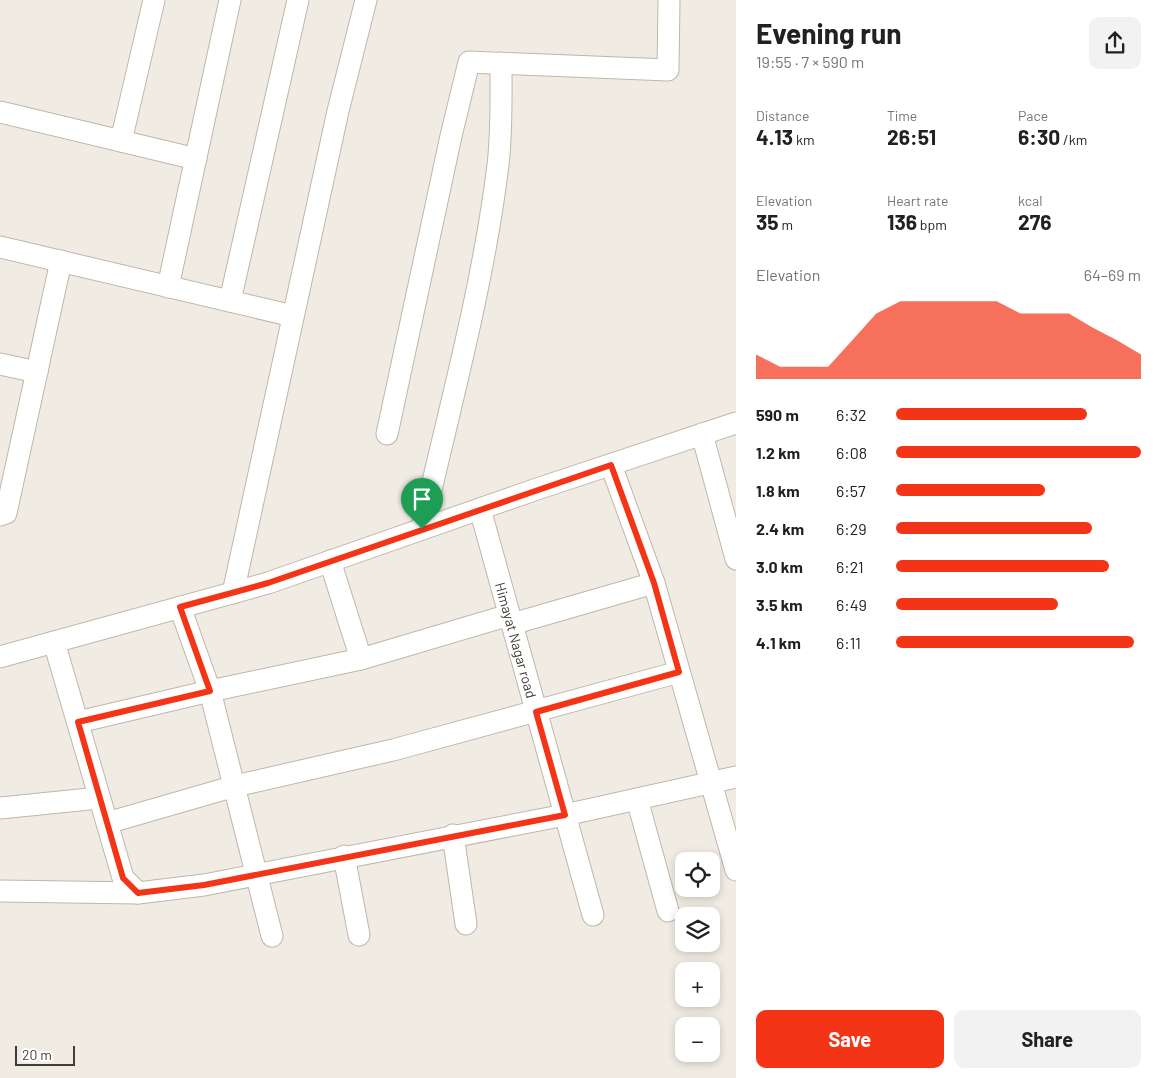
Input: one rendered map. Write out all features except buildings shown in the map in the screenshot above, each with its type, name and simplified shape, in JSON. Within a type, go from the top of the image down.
[{"type":"street","points":[[121,141],[154,0]]},
{"type":"street","points":[[168,287],[230,0]]},
{"type":"street","points":[[230,301],[298,0]]},
{"type":"street","points":[[233,593],[338,111],[366,0]]},
{"type":"street","points":[[387,434],[451,136],[469,62],[668,70],[669,0]]},
{"type":"street","points":[[422,529],[477,288],[498,166],[501,133],[501,63]]},
{"type":"street","points":[[0,112],[196,159]]},
{"type":"street","points":[[0,247],[293,316]]},
{"type":"street","points":[[0,515],[6,513],[61,261]]},
{"type":"street","points":[[0,364],[37,372]]},
{"type":"street","points":[[0,658],[233,593],[736,423]]},
{"type":"street","points":[[702,434],[736,560]]},
{"type":"street","points":[[611,465],[654,583],[736,870]]},
{"type":"street","name":"Himayat Nagar road","points":[[480,509],[593,915]]},
{"type":"street","points":[[330,561],[361,660]]},
{"type":"street","points":[[78,722],[210,691],[361,660],[511,619],[654,583]]},
{"type":"street","points":[[180,607],[210,691],[272,936]]},
{"type":"street","points":[[54,642],[123,878],[138,893]]},
{"type":"street","points":[[107,823],[235,786],[393,750],[679,672]]},
{"type":"street","points":[[0,891],[138,893],[204,885],[344,856],[565,815],[736,778]]},
{"type":"street","points":[[0,808],[99,798]]},
{"type":"street","points":[[637,799],[668,911]]},
{"type":"street","points":[[454,835],[466,924]]},
{"type":"street","points":[[344,856],[358,935]]},
{"type":"route","points":[[611,465],[654,583],[679,672],[536,712],[565,815],[204,885],[138,893],[123,878],[78,722],[210,691],[180,607],[268,583],[422,529],[611,465]]}]
